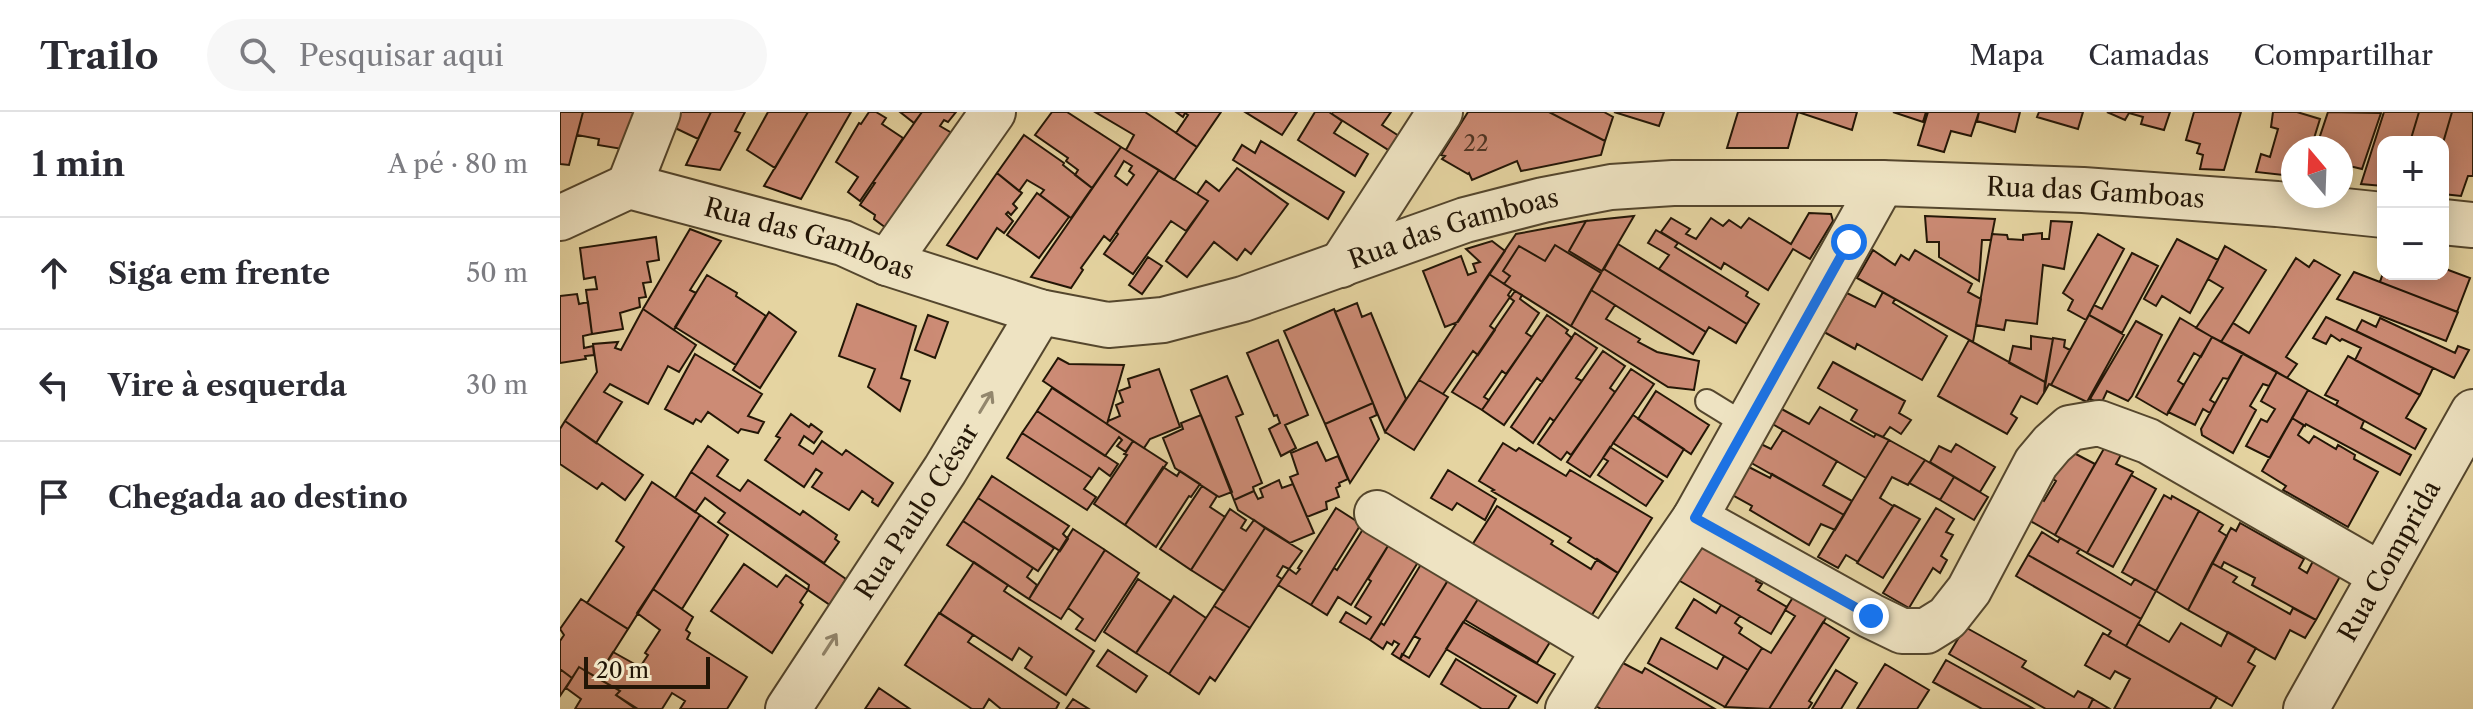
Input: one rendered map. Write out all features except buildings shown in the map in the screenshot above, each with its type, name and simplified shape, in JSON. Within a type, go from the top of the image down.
[{"type":"street","points":[[560,218],[629,186],[658,112]]},
{"type":"street","points":[[887,263],[993,112]]},
{"type":"street","points":[[1341,265],[1440,112]]},
{"type":"street","name":"Rua das Gamboas","points":[[629,186],[843,243],[887,263],[1040,312],[1108,325],[1163,320],[1243,299],[1465,220],[1611,187],[1673,183],[1882,183],[2083,190],[2377,214]]},
{"type":"street","points":[[1568,709],[1605,649],[1695,518],[1882,183]]},
{"type":"street","points":[[2449,223],[2473,225]]},
{"type":"street","name":"Rua Paulo César","points":[[788,709],[945,470],[1040,312]]},
{"type":"street","name":"Rua Comprida","points":[[2306,709],[2473,412]]},
{"type":"street","points":[[1695,518],[1871,616],[1902,631],[1926,631],[1947,618],[1969,590],[2036,463],[2070,428],[2099,423],[2148,441],[2381,575]]},
{"type":"street","points":[[1377,513],[1605,649]]},
{"type":"lane","points":[[1707,401],[1746,425]]},
{"type":"route","points":[[1849,242],[1695,518],[1871,616]]}]
